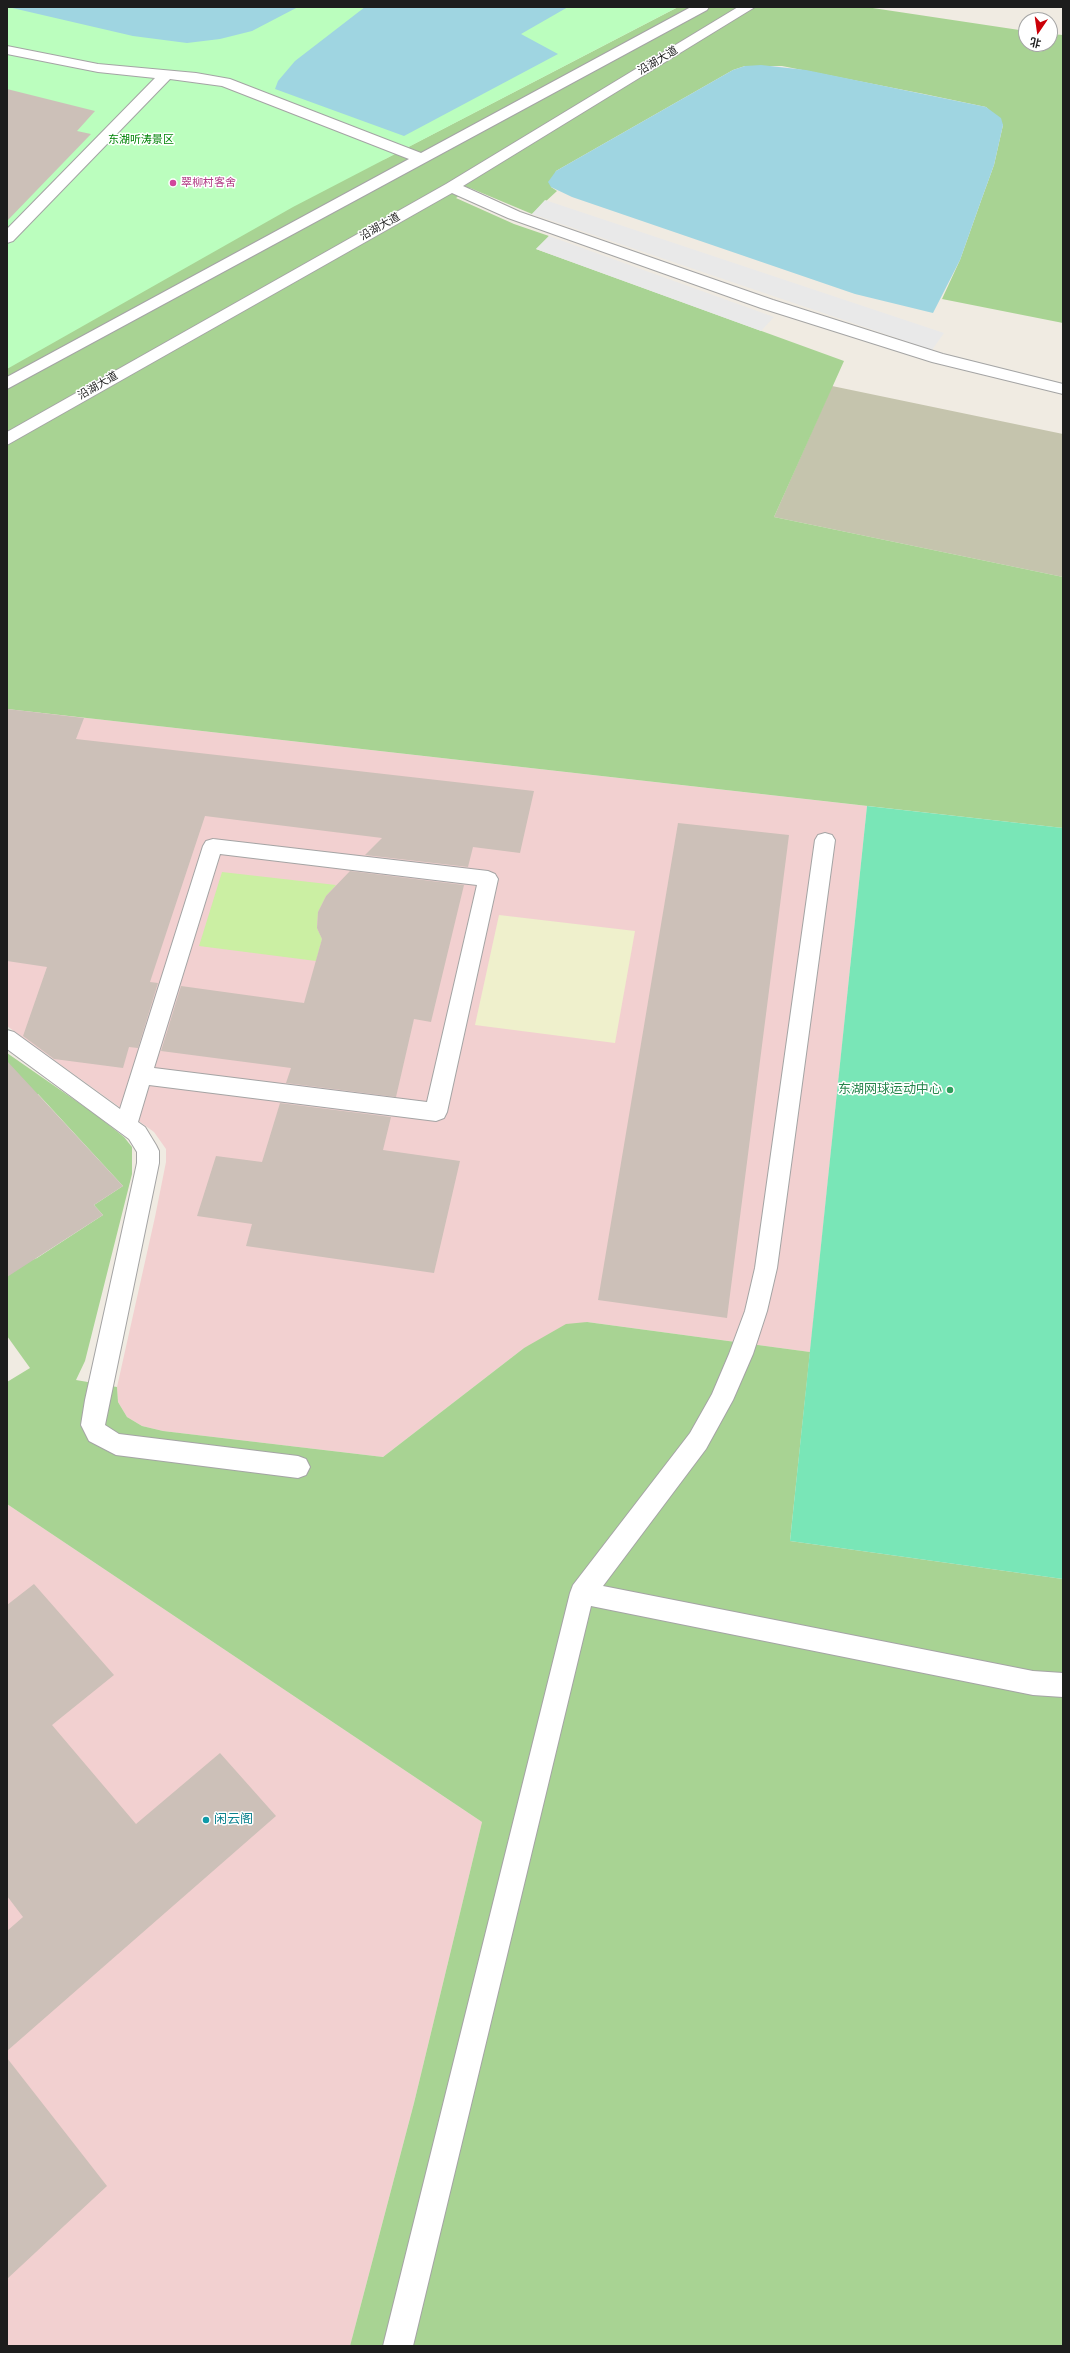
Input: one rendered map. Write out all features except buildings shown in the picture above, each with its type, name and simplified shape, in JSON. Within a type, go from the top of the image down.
[{"type":"street","points":[[7,384],[702,7]]},
{"type":"street","name":"沿湖大道","points":[[7,439],[129,368],[451,187],[748,7]]},
{"type":"street","points":[[7,50],[98,68],[196,77],[225,82],[422,159]]},
{"type":"street","points":[[7,238],[166,74]]},
{"type":"street","points":[[451,187],[514,215],[782,309],[938,358],[1063,389]]},
{"type":"street","points":[[398,2346],[582,1593],[698,1441],[721,1400],[741,1354],[756,1311],[766,1268],[824,840]]},
{"type":"street","points":[[126,1124],[141,1075],[213,846],[488,879],[436,1112],[141,1075]]},
{"type":"street","points":[[7,1038],[126,1124],[137,1133],[144,1142],[148,1151],[148,1163],[97,1400],[94,1425],[97,1434],[116,1444],[298,1466]]},
{"type":"street","points":[[582,1593],[1033,1683],[1063,1685]]},
{"type":"shaded area","points":[[545,200],[944,333],[932,350],[532,214]]},
{"type":"shaded area","points":[[549,236],[774,317],[761,331],[536,249]]},
{"type":"shaded area","points":[[832,386],[1063,434],[1063,577],[774,517]]},
{"type":"shaded area","points":[[7,709],[867,806],[810,1352],[587,1322],[524,1348],[383,1457],[163,1431],[142,1426],[127,1417],[118,1402],[117,1387],[155,1217],[166,1162],[166,1149],[154,1132],[7,1026]]},
{"type":"shaded area","points":[[499,915],[635,931],[615,1043],[475,1025]]},
{"type":"shaded area","points":[[7,1504],[482,1822],[414,2103],[350,2346],[7,2346]]},
{"type":"green space","name":"东湖听涛景区","points":[[7,7],[678,7],[293,207],[7,369]]},
{"type":"green space","points":[[678,7],[866,7],[1018,30],[1018,52],[1058,52],[1058,35],[1063,35],[1063,323],[942,299],[960,260],[994,165],[1003,125],[986,107],[924,94],[782,66],[745,66],[733,70],[556,171],[551,187],[557,191],[532,214],[470,188],[456,198],[514,224],[549,236],[536,249],[844,361],[774,517],[1063,577],[1063,828],[7,709],[7,258],[385,159]]},
{"type":"green space","name":"东湖网球运动中心","points":[[867,806],[1063,828],[1063,1579],[790,1541]]},
{"type":"green space","points":[[222,872],[336,885],[326,896],[318,912],[317,928],[322,939],[316,961],[199,946]]},
{"type":"green space","points":[[7,1053],[95,1114],[124,1137],[132,1147],[132,1174],[85,1361],[76,1380],[117,1387],[118,1402],[127,1417],[142,1426],[163,1431],[383,1457],[524,1348],[566,1324],[587,1322],[810,1352],[790,1541],[1063,1579],[1063,2346],[350,2346],[414,2103],[482,1822],[7,1504],[7,1382],[30,1368],[7,1336],[7,1270],[37,1258],[103,1215],[94,1205],[123,1186],[38,1094],[10,1112],[7,1109]]},
{"type":"water","points":[[8,7],[298,7],[252,31],[220,39],[187,43],[133,36]]},
{"type":"water","points":[[365,7],[568,7],[521,34],[558,54],[404,136],[275,89],[278,81],[295,61]]},
{"type":"water","points":[[761,65],[806,70],[986,107],[1001,118],[1003,125],[994,165],[960,260],[933,313],[855,294],[572,197],[551,187],[548,182],[556,171],[733,70],[745,66]]},
{"type":"place","name":"翠柳村客舍","points":[[173,183]]},
{"type":"place","name":"东湖网球运动中心","points":[[950,1090]]},
{"type":"place","name":"闲云阁","points":[[206,1820]]}]
